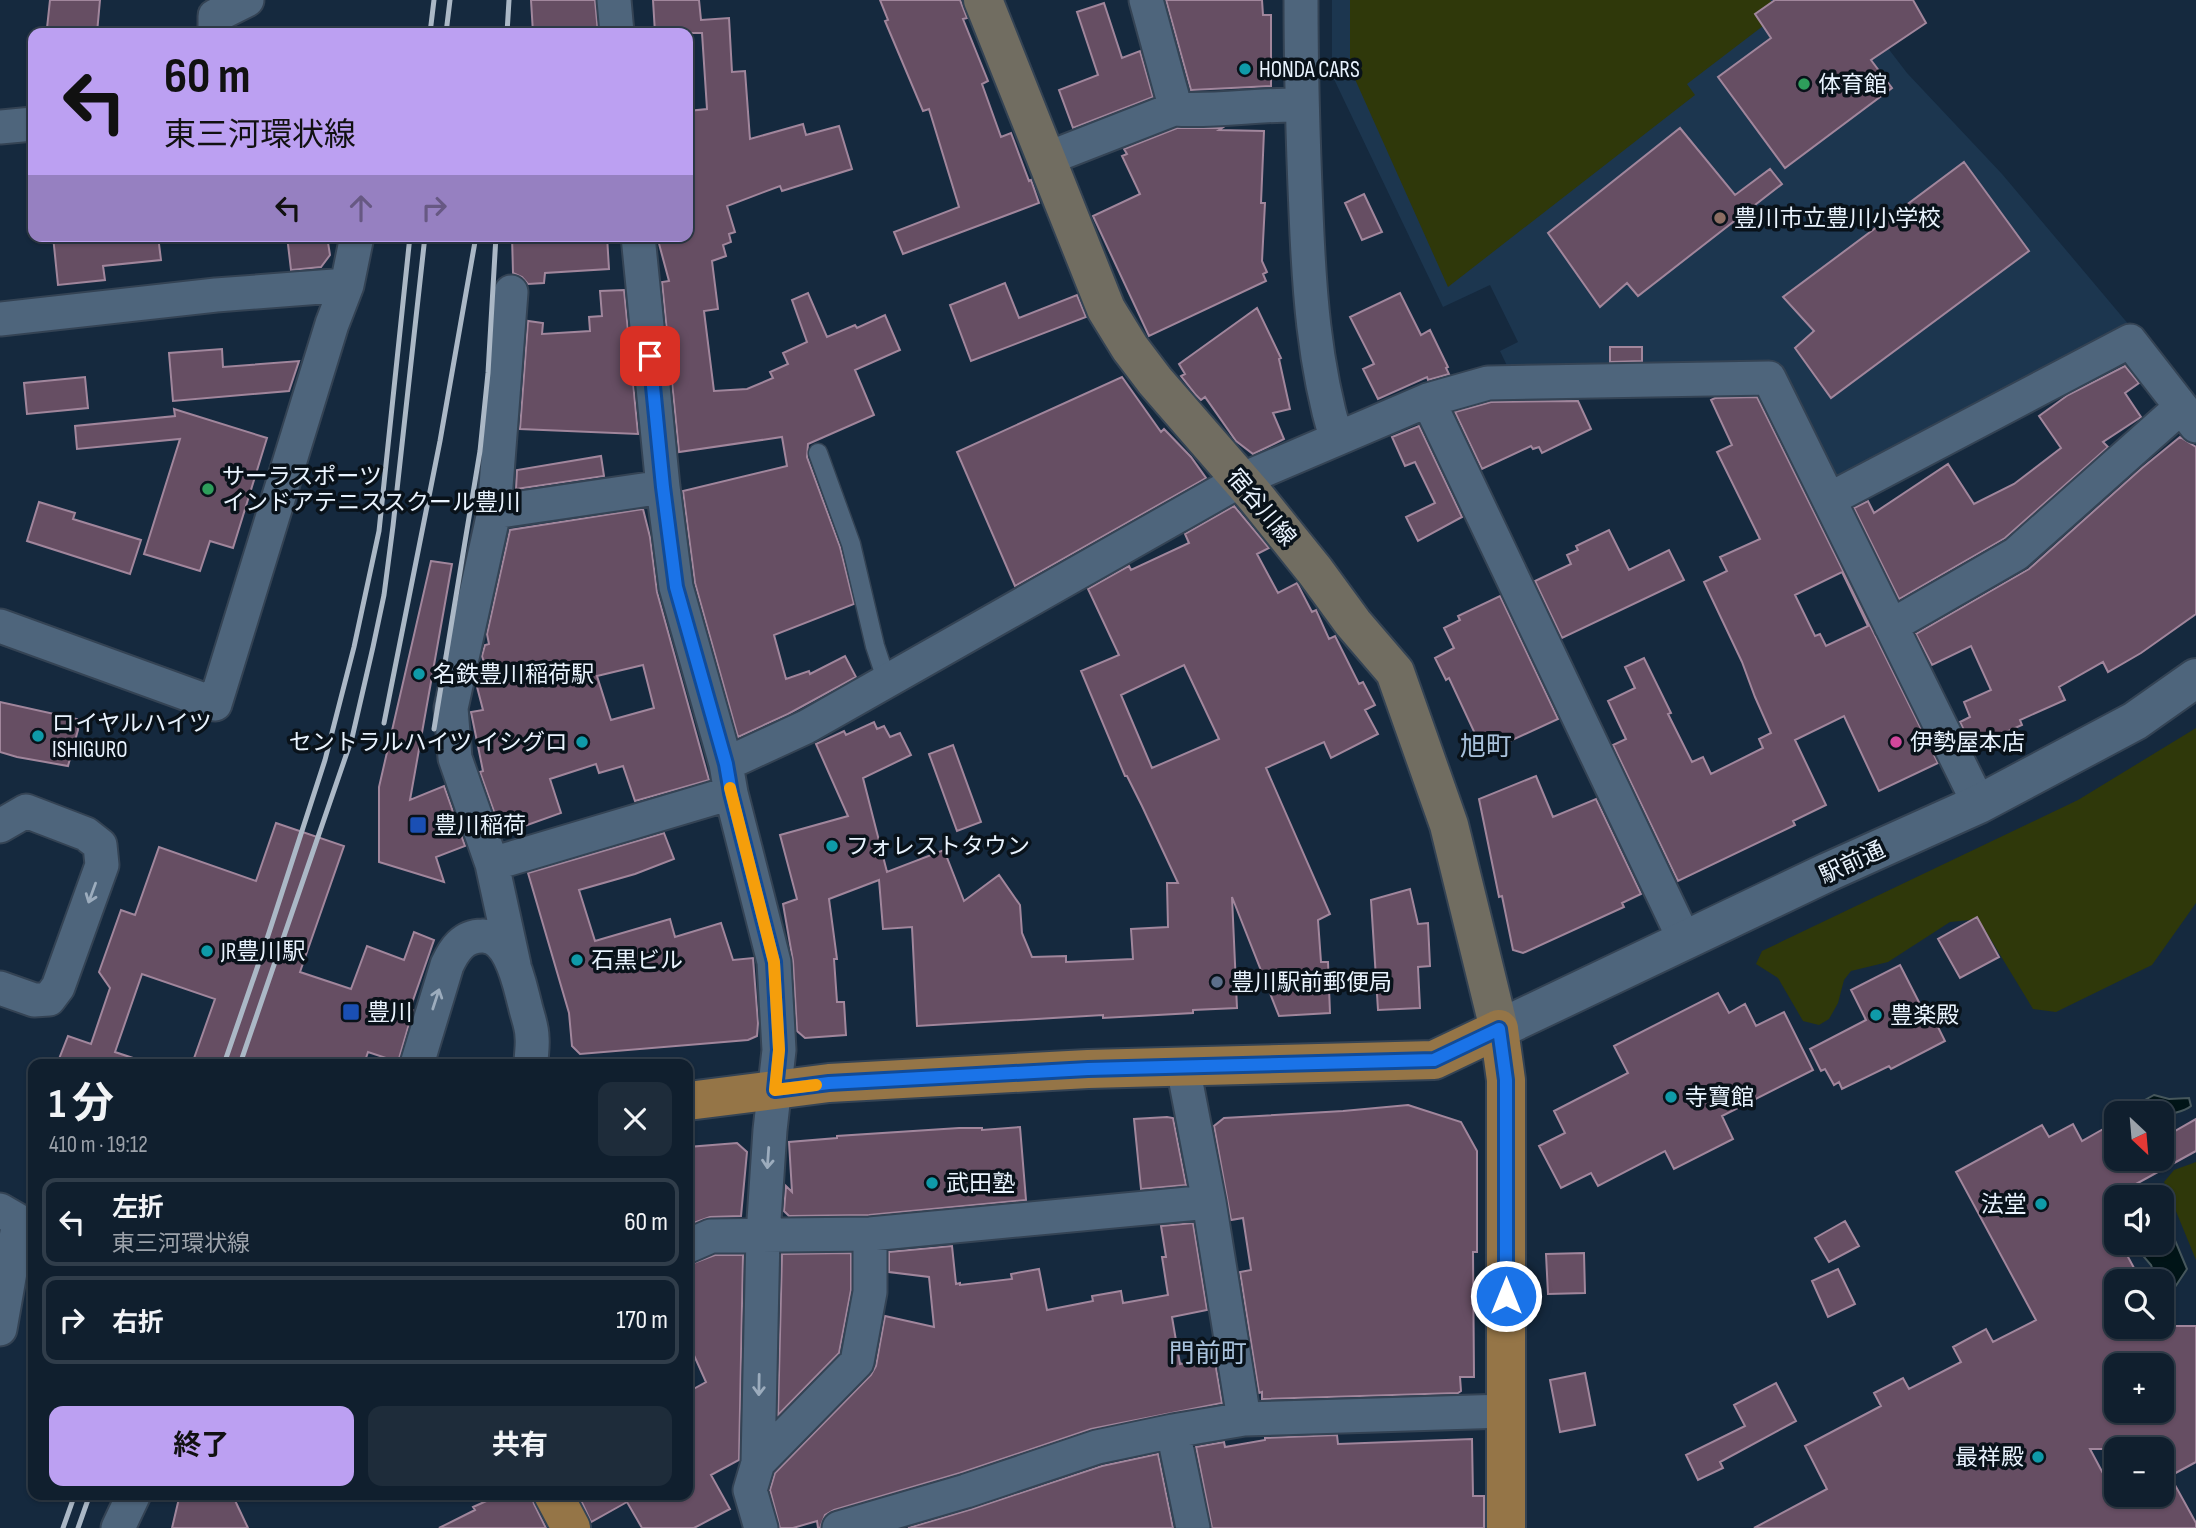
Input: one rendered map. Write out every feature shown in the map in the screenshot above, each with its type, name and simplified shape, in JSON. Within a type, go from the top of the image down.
[{"type":"main road","name":"宿谷川線","points":[[983,0],[1106,309],[1130,348],[1241,480],[1315,571],[1353,623],[1395,672],[1449,825],[1499,1029]]},
{"type":"main road","points":[[693,1100],[829,1083],[1088,1069],[1434,1060],[1499,1029],[1506,1080],[1506,1528]]},
{"type":"main road","points":[[556,1500],[571,1528]]},
{"type":"street","points":[[215,28],[215,16],[247,0]]},
{"type":"street","points":[[614,0],[617,28]]},
{"type":"street","points":[[1146,0],[1174,110]]},
{"type":"street","points":[[1301,0],[1301,105],[1310,304],[1324,400],[1336,438]]},
{"type":"street","points":[[1046,159],[1174,110],[1301,105]]},
{"type":"street","points":[[0,127],[28,124]]},
{"type":"street","points":[[0,626],[215,704],[332,324],[347,285],[356,242]]},
{"type":"street","points":[[639,242],[663,487],[676,587],[729,778],[774,962],[779,1050],[762,1235],[758,1463],[750,1490],[761,1528]]},
{"type":"street","points":[[0,319],[216,295],[347,285]]},
{"type":"street","points":[[512,292],[494,512],[451,708],[455,758],[492,864],[496,940],[514,965],[532,1034],[531,1059]]},
{"type":"street","points":[[1830,499],[2130,341],[2189,416],[2016,554],[1891,626]]},
{"type":"street","points":[[492,864],[729,778],[806,727],[1241,480],[1428,400],[1488,383],[1769,378],[1979,804]]},
{"type":"street","points":[[1428,400],[1685,941]]},
{"type":"street","points":[[494,512],[663,487]]},
{"type":"street","name":"駅前通","points":[[1499,1029],[1828,872],[1979,804],[2135,721],[2196,678]]},
{"type":"street","points":[[0,988],[34,1000],[48,999],[58,987],[102,865],[100,845],[86,834],[9,812]]},
{"type":"street","points":[[418,1059],[453,953],[461,942],[495,925]]},
{"type":"street","points":[[1182,1067],[1209,1202],[1244,1419]]},
{"type":"street","points":[[693,1244],[711,1236],[870,1234],[1209,1202]]},
{"type":"street","points":[[0,1210],[19,1221],[0,1329]]},
{"type":"street","points":[[758,1463],[857,1362],[870,1292],[870,1234]]},
{"type":"street","points":[[839,1528],[966,1491],[1097,1447],[1173,1431],[1244,1419],[1506,1411]]},
{"type":"street","points":[[1173,1431],[1193,1528]]},
{"type":"street","points":[[118,1528],[131,1500]]},
{"type":"lane","points":[[818,453],[851,544],[875,646],[887,682]]},
{"type":"shaded area","name":"豊川市立豊川小学校","points":[[1332,0],[1851,0],[1907,73],[2002,174],[2135,332],[1840,486],[1774,370],[1511,374],[1500,351],[1518,342],[1490,285],[1443,307],[1332,75]]},
{"type":"shaded area","points":[[2154,1095],[2169,1099],[2189,1098],[2191,1106],[2174,1113],[2174,1101],[2145,1100]]},
{"type":"shaded area","points":[[2174,1238],[2187,1269],[2174,1288],[2174,1269],[2152,1269],[2142,1255],[2174,1255]]},
{"type":"green space","points":[[1350,0],[1770,0],[1780,13],[1687,84],[1695,95],[1448,287],[1350,68]]},
{"type":"green space","points":[[2196,728],[2196,903],[2152,965],[2056,1012],[2033,1009],[1985,930],[1970,920],[1950,922],[1888,962],[1851,971],[1844,980],[1838,1003],[1829,1019],[1819,1025],[1803,1021],[1778,978],[1756,964],[1762,951],[2078,800]]},
{"type":"green space","points":[[2196,1162],[2196,1260],[2174,1206],[2174,1185],[2165,1185],[2164,1182],[2174,1170]]},
{"type":"building","points":[[50,0],[100,0],[97,28],[47,28]]},
{"type":"building","points":[[531,0],[595,0],[598,28],[533,28]]},
{"type":"building","points":[[653,0],[699,0],[701,20],[729,18],[732,72],[745,71],[750,139],[803,124],[806,135],[839,126],[852,169],[782,191],[780,186],[727,206],[735,232],[729,234],[731,242],[723,245],[726,256],[712,261],[718,309],[704,311],[714,391],[747,389],[773,378],[770,372],[788,364],[783,353],[807,342],[792,300],[808,293],[827,337],[855,325],[857,328],[885,315],[900,350],[855,370],[874,415],[808,444],[807,457],[840,547],[854,604],[774,635],[786,679],[809,671],[810,674],[845,656],[856,677],[788,714],[738,737],[695,583],[683,491],[787,466],[782,437],[679,452],[662,282],[669,281],[659,242],[693,242],[693,110],[707,109],[702,33],[693,33],[693,28],[655,28]]},
{"type":"building","points":[[880,0],[960,0],[967,18],[963,19],[988,81],[982,84],[1001,137],[1011,133],[1039,203],[903,254],[894,232],[959,207],[929,109],[923,111],[885,21],[888,20]]},
{"type":"building","points":[[1166,0],[1262,0],[1263,15],[1271,15],[1271,86],[1191,90]]},
{"type":"building","name":"体育館","points":[[1775,0],[1913,0],[1926,23],[1871,60],[1892,88],[1785,168],[1718,77],[1771,38],[1755,14]]},
{"type":"building","points":[[1104,3],[1122,58],[1140,51],[1153,97],[1073,128],[1059,90],[1098,75],[1077,12]]},
{"type":"building","points":[[1177,128],[1264,131],[1261,203],[1265,203],[1262,261],[1267,272],[1263,274],[1266,281],[1149,336],[1093,216],[1140,194],[1122,156],[1127,154],[1124,149]]},
{"type":"building","points":[[1680,128],[1735,195],[1770,169],[1782,184],[1638,296],[1627,283],[1600,307],[1548,233]]},
{"type":"building","points":[[1964,162],[2029,251],[1831,398],[1795,348],[1814,331],[1783,297]]},
{"type":"building","points":[[1364,194],[1382,232],[1362,240],[1345,203]]},
{"type":"building","points":[[54,242],[159,242],[161,260],[103,266],[105,280],[58,285]]},
{"type":"building","points":[[288,242],[328,242],[330,255],[321,267],[291,270]]},
{"type":"building","points":[[512,242],[607,242],[609,269],[545,273],[544,283],[528,284],[513,273]]},
{"type":"building","points":[[1005,283],[1019,318],[1077,295],[1086,317],[971,361],[950,305]]},
{"type":"building","points":[[624,290],[638,434],[520,429],[528,321],[543,323],[542,334],[590,331],[589,317],[602,316],[600,291]]},
{"type":"building","points":[[1400,293],[1421,335],[1430,330],[1449,374],[1428,380],[1427,377],[1378,399],[1363,369],[1374,364],[1350,317]]},
{"type":"building","points":[[1257,308],[1281,358],[1279,359],[1290,409],[1273,413],[1284,439],[1253,454],[1236,441],[1205,397],[1201,400],[1196,395],[1181,376],[1185,374],[1179,364]]},
{"type":"building","points":[[1610,347],[1642,347],[1642,361],[1610,362]]},
{"type":"building","points":[[222,349],[223,367],[299,361],[289,391],[173,401],[169,353]]},
{"type":"building","points":[[2125,366],[2139,383],[2125,393],[2141,417],[2103,442],[2108,447],[2005,538],[1899,599],[1854,508],[1868,501],[1874,513],[1948,464],[1974,504],[2014,484],[2061,448],[2039,416],[2068,395]]},
{"type":"building","points":[[85,377],[88,408],[27,414],[24,383]]},
{"type":"building","points":[[1122,377],[1161,432],[1164,429],[1191,457],[1206,478],[1015,586],[957,452]]},
{"type":"building","points":[[1757,397],[1938,763],[1879,791],[1844,716],[1795,740],[1826,805],[1793,821],[1795,825],[1678,881],[1613,745],[1626,739],[1608,701],[1635,688],[1625,667],[1644,658],[1692,762],[1703,757],[1711,774],[1763,748],[1759,739],[1771,733],[1742,662],[1704,582],[1727,571],[1720,557],[1760,539],[1717,452],[1732,445],[1711,400]],"holes":[[[1842,572],[1868,626],[1826,646],[1820,634],[1815,636],[1795,595]]]},
{"type":"building","points":[[1578,401],[1591,429],[1542,453],[1539,447],[1533,449],[1531,446],[1482,469],[1455,412],[1491,402]]},
{"type":"building","name":"サーラスポーツ インドアテニススクール豊川","points":[[174,409],[267,438],[233,548],[210,541],[200,571],[144,554],[180,439],[77,449],[75,426],[175,416]]},
{"type":"building","points":[[1419,426],[1462,517],[1418,541],[1406,517],[1435,503],[1415,462],[1405,466],[1392,437]]},
{"type":"building","points":[[2180,437],[2196,447],[2196,614],[2141,653],[2108,672],[2103,662],[2059,687],[2065,700],[2020,720],[2022,725],[1972,747],[1960,722],[1970,717],[1964,702],[1991,690],[1971,646],[1932,665],[1916,634],[2029,569]]},
{"type":"building","points":[[601,456],[604,476],[516,489],[517,470]]},
{"type":"building","points":[[39,502],[75,513],[73,519],[141,540],[130,574],[27,541]]},
{"type":"building","points":[[1234,506],[1269,548],[1257,554],[1278,593],[1297,583],[1312,612],[1316,610],[1329,639],[1335,636],[1359,684],[1363,682],[1375,705],[1365,710],[1378,734],[1331,758],[1324,742],[1266,768],[1330,914],[1318,920],[1321,962],[1328,962],[1330,1013],[1279,1016],[1232,897],[1237,1008],[1193,1010],[1193,1013],[1103,1018],[1103,1015],[917,1026],[912,927],[883,929],[879,880],[829,899],[837,959],[834,959],[837,1002],[844,1002],[846,1035],[805,1038],[797,1031],[793,961],[783,904],[797,899],[780,835],[848,816],[816,744],[844,731],[846,735],[874,722],[877,729],[884,726],[890,737],[900,733],[911,755],[863,778],[887,872],[944,850],[964,901],[999,875],[1020,905],[1022,933],[1032,957],[1066,956],[1066,962],[1133,959],[1131,929],[1168,927],[1167,883],[1178,883],[1125,776],[1081,671],[1119,655],[1088,589],[1129,566],[1131,570],[1189,543],[1185,534]],"holes":[[[1184,665],[1219,739],[1152,768],[1121,695]]]},
{"type":"building","points":[[643,509],[650,537],[657,592],[709,780],[635,801],[623,766],[599,773],[596,764],[550,779],[561,813],[502,834],[480,772],[483,771],[471,712],[483,710],[476,683],[479,671],[486,669],[482,656],[485,645],[489,644],[487,634],[510,530]],"holes":[[[643,665],[654,708],[611,720],[597,676]]]},
{"type":"building","points":[[1609,530],[1629,570],[1669,550],[1684,580],[1562,638],[1535,581],[1571,564],[1567,555],[1578,550],[1576,546]]},
{"type":"building","name":"名鉄豊川稲荷駅","points":[[431,561],[452,564],[410,800],[444,786],[465,846],[436,857],[444,882],[379,862],[379,787]]},
{"type":"building","points":[[1500,596],[1558,719],[1484,753],[1449,678],[1446,680],[1435,658],[1454,648],[1444,628],[1460,620],[1458,616]]},
{"type":"building","name":"ロイヤルハイツ ISHIGURO","points":[[0,702],[77,719],[78,730],[68,766],[0,752]]},
{"type":"building","points":[[953,745],[981,822],[957,831],[929,754]]},
{"type":"building","points":[[1536,776],[1553,817],[1596,799],[1641,894],[1622,903],[1624,907],[1523,953],[1513,950],[1479,799]]},
{"type":"building","name":"JR豊川駅","points":[[276,823],[344,846],[300,972],[351,989],[367,946],[404,960],[414,932],[434,940],[410,1009],[413,1010],[399,1059],[389,1059],[368,1052],[366,1059],[194,1059],[215,999],[142,974],[115,1052],[136,1059],[59,1059],[68,1036],[91,1044],[110,988],[99,972],[121,910],[135,915],[159,847],[256,881]]},
{"type":"building","points":[[664,833],[674,859],[635,874],[579,890],[595,941],[670,919],[675,937],[721,923],[733,960],[753,958],[757,1036],[748,1040],[580,1054],[572,1046],[569,1013],[528,873]]},
{"type":"building","points":[[1410,889],[1418,924],[1428,923],[1430,966],[1418,967],[1420,1008],[1378,1010],[1371,900]]},
{"type":"building","points":[[1977,917],[1999,957],[1960,978],[1938,939]]},
{"type":"building","points":[[1900,965],[1924,1012],[1929,1009],[1945,1041],[1891,1069],[1889,1066],[1842,1089],[1839,1082],[1834,1085],[1825,1069],[1821,1071],[1810,1049],[1866,1020],[1851,990]]},
{"type":"building","name":"寺寶館","points":[[1718,993],[1729,1013],[1745,1004],[1756,1026],[1784,1012],[1813,1070],[1722,1116],[1733,1139],[1674,1169],[1665,1151],[1598,1186],[1591,1173],[1561,1188],[1539,1146],[1565,1133],[1554,1111],[1628,1073],[1614,1046]]},
{"type":"building","points":[[1408,1105],[1461,1122],[1477,1151],[1477,1252],[1473,1252],[1474,1377],[1460,1377],[1461,1391],[1458,1393],[1262,1399],[1240,1272],[1251,1270],[1243,1218],[1231,1220],[1214,1126],[1224,1118]]},
{"type":"building","points":[[1173,1118],[1186,1185],[1141,1189],[1134,1119]]},
{"type":"building","points":[[2196,1119],[2196,1151],[2174,1163],[2174,1132]]},
{"type":"building","points":[[2073,1124],[2082,1141],[2104,1129],[2104,1171],[2160,1171],[2136,1185],[2104,1185],[2104,1255],[2127,1255],[2135,1269],[2104,1269],[2104,1339],[2174,1339],[2174,1326],[2196,1326],[2196,1462],[2174,1474],[2174,1437],[2104,1437],[2104,1449],[2090,1449],[2104,1475],[2104,1507],[2174,1507],[2174,1483],[2196,1523],[2196,1528],[1754,1528],[1827,1489],[1805,1446],[1881,1406],[1874,1393],[1903,1378],[1909,1389],[1961,1362],[1953,1347],[1986,1329],[1993,1342],[2036,1320],[1956,1172],[2042,1125],[2049,1137]]},
{"type":"building","points":[[1020,1127],[1026,1200],[869,1215],[789,1216],[784,1211],[786,1186],[792,1192],[789,1142],[959,1128],[982,1130]]},
{"type":"building","points":[[737,1143],[747,1152],[741,1216],[710,1217],[693,1223],[693,1147]]},
{"type":"building","points":[[1845,1221],[1859,1246],[1829,1262],[1815,1238]]},
{"type":"building","points":[[1193,1223],[1207,1310],[1172,1317],[1180,1364],[1214,1356],[1222,1403],[1091,1429],[960,1473],[834,1510],[825,1515],[820,1528],[817,1521],[793,1528],[780,1528],[770,1490],[775,1473],[871,1375],[876,1366],[885,1316],[934,1327],[929,1277],[889,1272],[889,1252],[952,1246],[956,1284],[960,1285],[1012,1279],[1011,1274],[1039,1269],[1047,1310],[1093,1301],[1092,1296],[1121,1291],[1123,1303],[1168,1295],[1162,1257],[1166,1257],[1161,1226]]},
{"type":"building","points":[[851,1253],[851,1290],[839,1353],[778,1415],[782,1254]]},
{"type":"building","points":[[1584,1253],[1585,1293],[1548,1294],[1546,1254]]},
{"type":"building","points":[[715,1255],[743,1255],[739,1460],[711,1475],[730,1509],[694,1528],[642,1528],[627,1502],[591,1522],[581,1500],[693,1500],[693,1389],[706,1382],[693,1353],[693,1263]]},
{"type":"building","points":[[1838,1269],[1855,1304],[1828,1317],[1812,1281]]},
{"type":"building","points":[[1585,1373],[1595,1425],[1560,1432],[1550,1380]]},
{"type":"building","points":[[1776,1383],[1796,1421],[1720,1462],[1723,1468],[1698,1480],[1686,1455],[1745,1426],[1734,1405]]},
{"type":"building","points":[[1337,1435],[1338,1444],[1472,1439],[1473,1496],[1484,1496],[1484,1528],[1212,1528],[1196,1447],[1224,1442],[1225,1447],[1265,1438]]},
{"type":"building","points":[[1158,1454],[1173,1528],[908,1528],[1102,1466]]},
{"type":"building","points":[[179,1500],[235,1500],[248,1528],[172,1528]]},
{"type":"building","points":[[489,1500],[533,1500],[546,1528],[439,1528],[475,1510],[473,1507]]},
{"type":"railway","points":[[431,28],[434,0]]},
{"type":"railway","points":[[447,28],[450,0]]},
{"type":"railway","points":[[507,28],[509,0]]},
{"type":"railway","points":[[226,1059],[325,760],[354,647],[379,531],[409,242]]},
{"type":"railway","points":[[242,1059],[352,738],[373,647],[384,595],[393,526],[424,242]]},
{"type":"railway","points":[[384,723],[440,441],[475,242]]},
{"type":"railway","points":[[434,729],[480,451],[488,373],[496,242]]},
{"type":"railway","points":[[63,1528],[73,1500]]},
{"type":"railway","points":[[78,1528],[88,1500]]},
{"type":"slow traffic","points":[[730,788],[774,962],[779,1050],[775,1090],[816,1085]]},
{"type":"place","name":"HONDA CARS","points":[[1245,69]]},
{"type":"place","name":"体育館","points":[[1804,84]]},
{"type":"place","name":"豊川市立豊川小学校","points":[[1720,218]]},
{"type":"place","name":"サーラスポーツ インドアテニススクール豊川","points":[[208,489]]},
{"type":"place","name":"名鉄豊川稲荷駅","points":[[419,674]]},
{"type":"place","name":"ロイヤルハイツ ISHIGURO","points":[[38,736]]},
{"type":"place","name":"セントラルハイツ イシグロ","points":[[582,742]]},
{"type":"place","name":"伊勢屋本店","points":[[1896,742]]},
{"type":"place","name":"豊川稲荷","points":[[418,825]]},
{"type":"place","name":"フォレストタウン","points":[[832,846]]},
{"type":"place","name":"JR豊川駅","points":[[207,951]]},
{"type":"place","name":"石黒ビル","points":[[577,960]]},
{"type":"place","name":"豊川駅前郵便局","points":[[1217,982]]},
{"type":"place","name":"豊川","points":[[351,1012]]},
{"type":"place","name":"豊楽殿","points":[[1876,1015]]},
{"type":"place","name":"寺寶館","points":[[1671,1097]]},
{"type":"place","name":"武田塾","points":[[932,1183]]},
{"type":"place","name":"法堂","points":[[2041,1204]]},
{"type":"place","name":"最祥殿","points":[[2038,1457]]},
{"type":"district","name":"旭町","points":[[1486,746]]},
{"type":"district","name":"門前町","points":[[1208,1353]]},
{"type":"route","points":[[650,356],[676,587],[726,764],[774,962],[779,1050],[775,1090],[829,1083],[1088,1069],[1434,1060],[1499,1029],[1506,1080],[1506,1296]]}]
